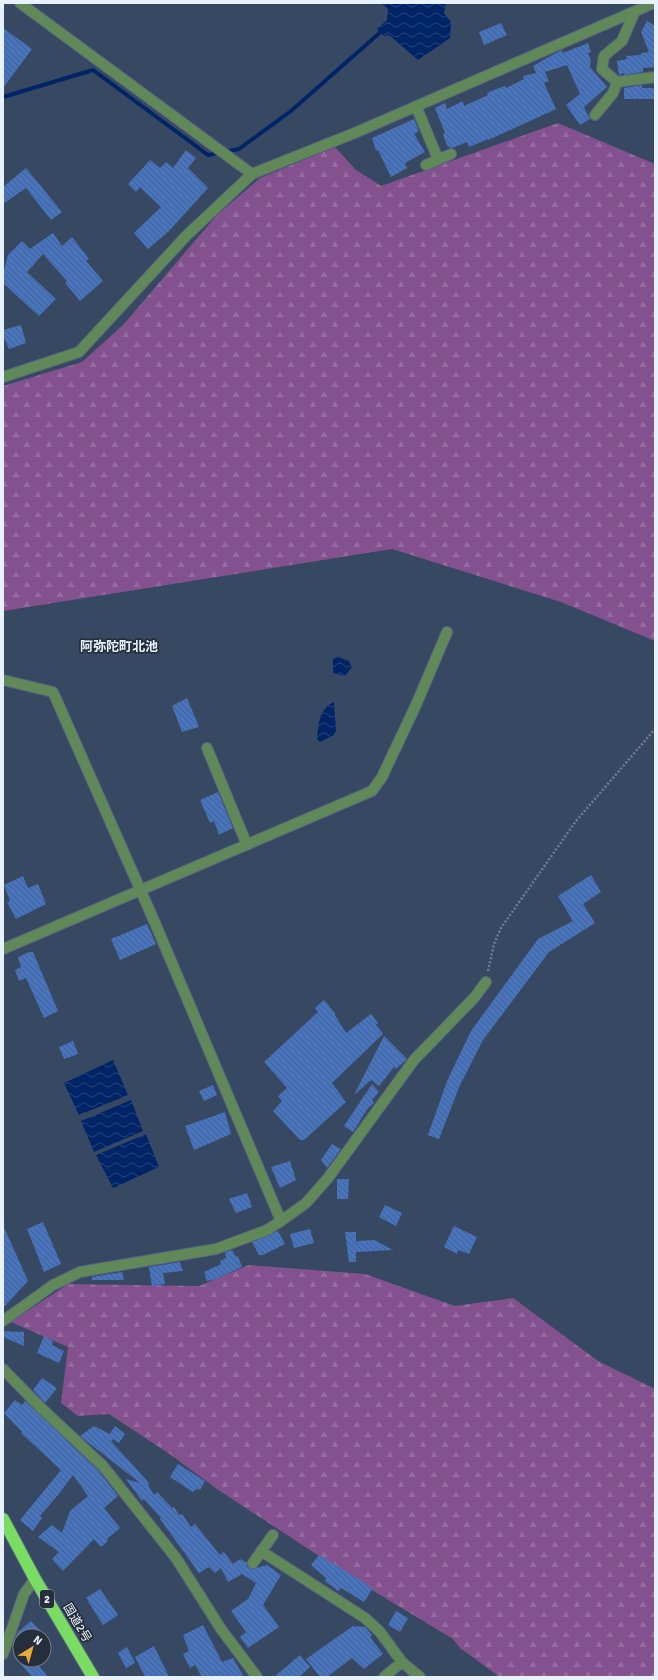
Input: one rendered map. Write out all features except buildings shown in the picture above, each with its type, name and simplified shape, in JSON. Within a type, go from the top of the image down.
[{"type":"highway","name":"国道2号","points":[[3,1519],[35,1579],[93,1677]]},
{"type":"street","points":[[20,3],[252,174]]},
{"type":"street","points":[[3,377],[79,352],[186,236],[252,174],[416,106],[654,3]]},
{"type":"street","points":[[635,11],[622,41],[604,56],[602,69],[617,82],[655,77]]},
{"type":"street","points":[[596,115],[613,93],[617,82]]},
{"type":"street","points":[[416,106],[438,159]]},
{"type":"street","points":[[426,165],[451,154]]},
{"type":"street","points":[[3,949],[140,892],[372,791],[382,778],[416,705],[447,632]]},
{"type":"street","points":[[3,680],[53,692],[155,923],[281,1221]]},
{"type":"street","points":[[207,748],[247,845]]},
{"type":"street","points":[[3,1321],[53,1284],[80,1272],[216,1249],[267,1230],[281,1221],[306,1203],[328,1178],[414,1060],[474,998],[486,982]]},
{"type":"street","points":[[3,1369],[41,1408],[104,1466],[176,1558],[221,1629],[257,1677]]},
{"type":"street","points":[[253,1563],[273,1535]]},
{"type":"street","points":[[261,1551],[366,1618],[380,1632],[402,1662],[420,1677]]},
{"type":"street","points":[[3,1654],[24,1594],[35,1579]]},
{"type":"street","points":[[384,1677],[402,1662]]},
{"type":"path","points":[[486,982],[494,944],[501,928],[576,821],[655,729]]},
{"type":"green space","points":[[558,123],[655,164],[655,641],[561,602],[392,549],[3,611],[3,386],[82,362],[123,325],[217,215],[260,178],[335,147],[356,170],[381,186]]},
{"type":"green space","points":[[249,1265],[365,1274],[455,1306],[513,1298],[598,1361],[655,1389],[655,1677],[500,1677],[460,1648],[453,1639],[357,1581],[217,1489],[171,1455],[109,1414],[78,1416],[61,1403],[68,1347],[11,1322],[68,1284],[199,1286]]},
{"type":"water","points":[[381,3],[446,3],[444,13],[451,22],[450,38],[418,60],[389,35],[384,36],[377,29],[387,20],[388,9]]},
{"type":"water","points":[[338,657],[349,661],[352,667],[345,676],[333,673],[333,659]]},
{"type":"water","points":[[334,702],[336,731],[333,736],[320,742],[317,739],[320,718],[325,709]]},
{"type":"water","points":[[113,1060],[128,1095],[79,1115],[64,1083]]},
{"type":"water","points":[[131,1100],[143,1131],[94,1152],[81,1121]]},
{"type":"water","points":[[146,1134],[159,1167],[113,1188],[96,1155]]},
{"type":"waterway","points":[[3,97],[93,70],[208,155],[239,149],[291,111],[384,29]]},
{"type":"district","name":"阿弥陀町北池","points":[[119,647]]}]
